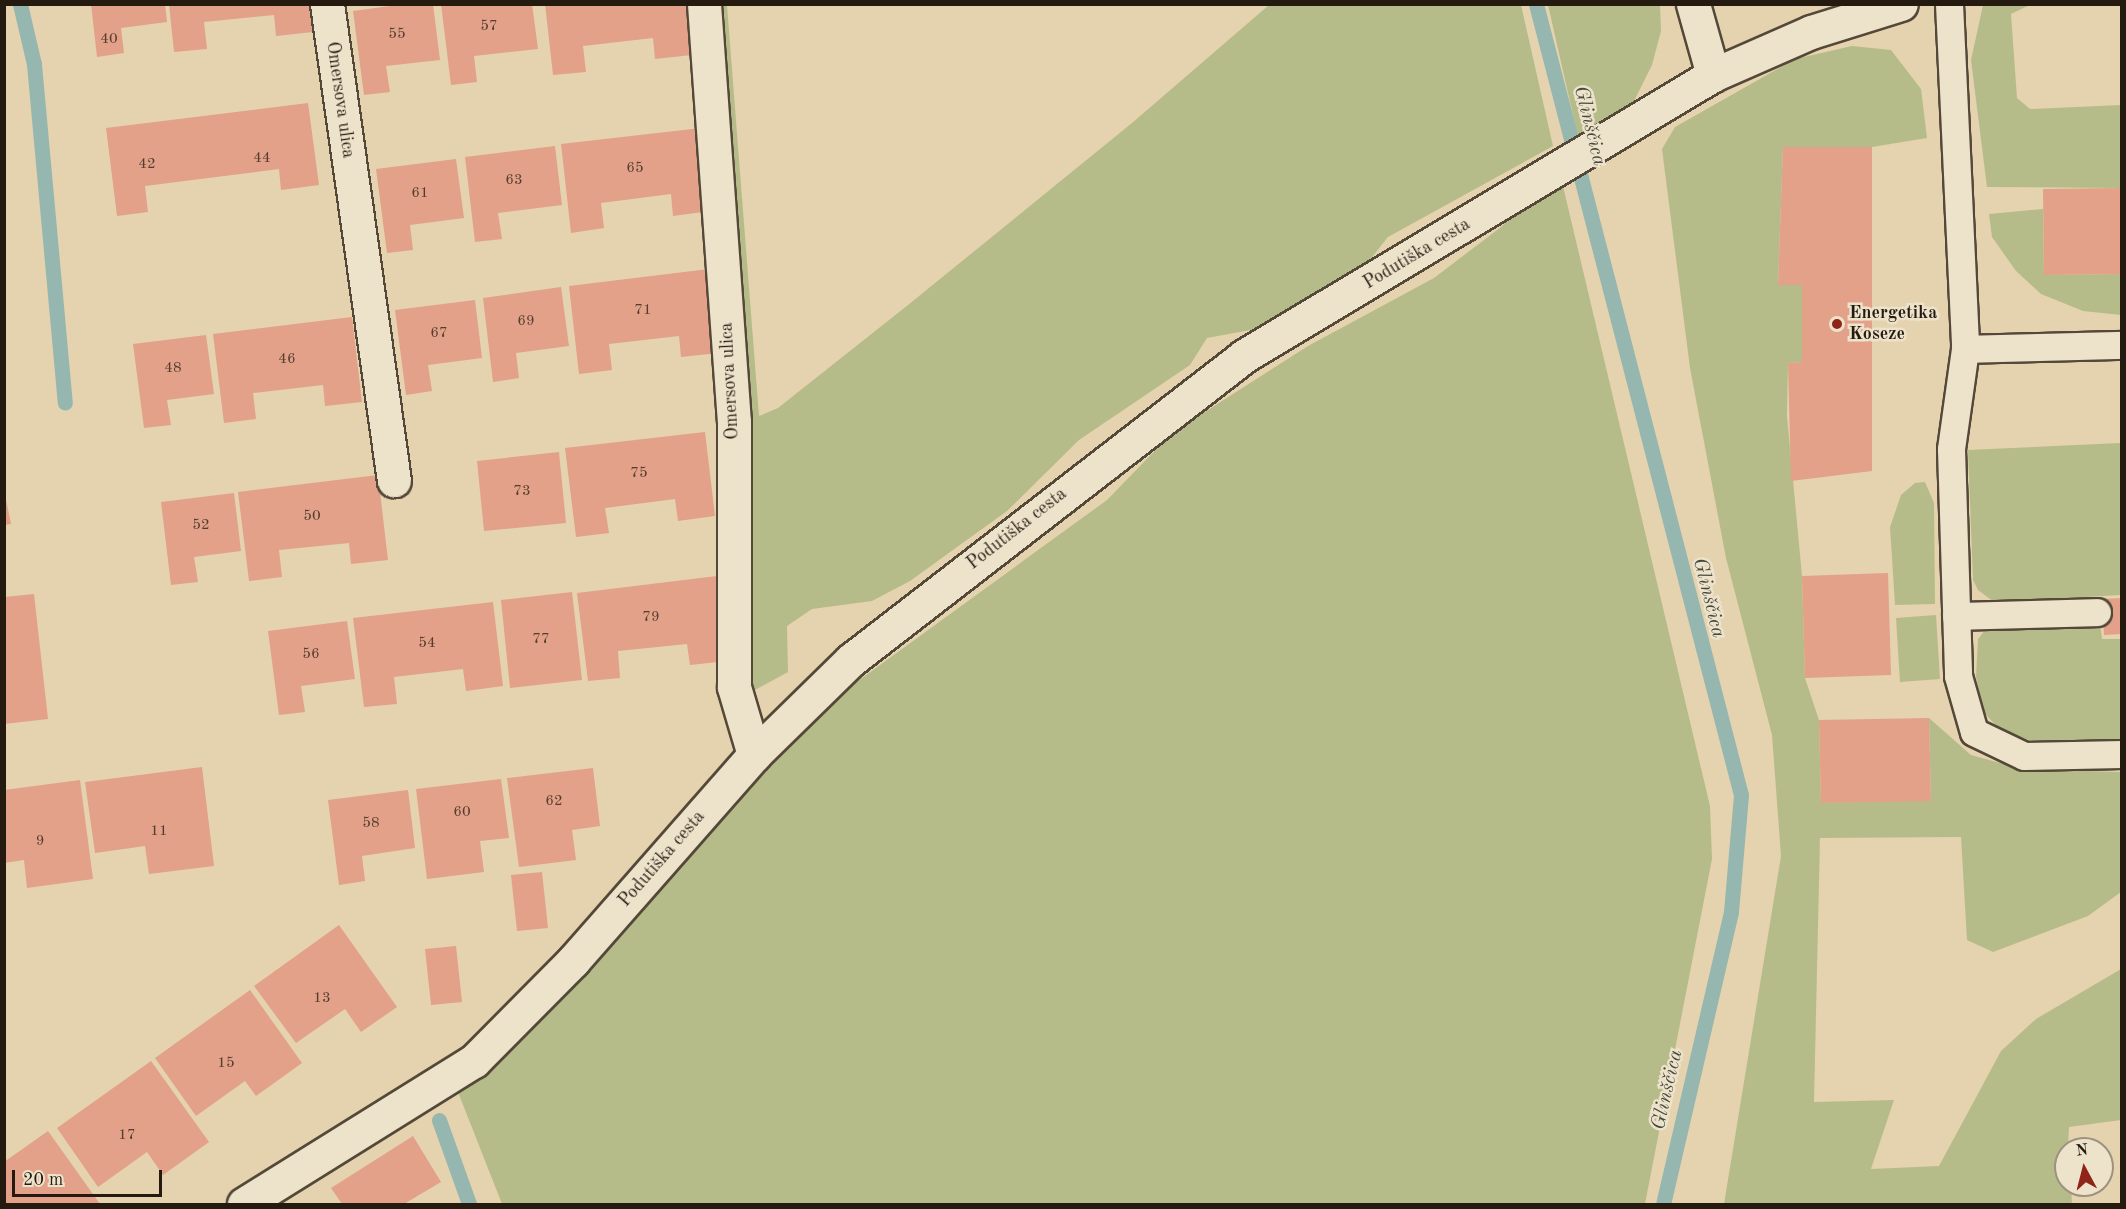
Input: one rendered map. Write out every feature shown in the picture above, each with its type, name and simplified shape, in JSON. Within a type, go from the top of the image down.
[{"type":"street","name":"Omersova ulica","points":[[327,4],[394,480]]},
{"type":"street","name":"Omersova ulica","points":[[704,4],[734,422],[734,687],[754,755]]},
{"type":"street","points":[[1693,4],[1713,75]]},
{"type":"street","name":"Podutiška cesta","points":[[243,1204],[474,1061],[573,961],[754,755],[851,660],[1244,356],[1539,179],[1623,133],[1713,75],[1811,32],[1901,4]]},
{"type":"lane","points":[[1949,4],[1965,349],[1951,449],[1958,676],[1974,732],[2024,756],[2121,754]]},
{"type":"lane","points":[[1965,349],[2121,345]]},
{"type":"lane","points":[[1956,616],[2097,612]]},
{"type":"green space","points":[[714,5],[727,5],[759,416],[778,408],[908,305],[1132,123],[1269,5],[1521,5],[1553,146],[1388,237],[1361,271],[1256,329],[1207,338],[1190,365],[1079,440],[1007,511],[910,581],[872,601],[812,609],[787,626],[788,672],[755,690],[743,686]]},
{"type":"green space","points":[[1548,5],[1660,5],[1661,31],[1652,65],[1633,103],[1609,125],[1578,137]]},
{"type":"green space","points":[[1983,5],[2030,5],[2011,14],[2017,98],[2030,109],[2121,105],[2121,188],[1987,187],[1971,60]]},
{"type":"green space","points":[[1852,46],[1891,50],[1921,89],[1927,138],[1872,147],[1783,147],[1778,284],[1802,285],[1802,362],[1788,363],[1787,416],[1802,576],[1805,678],[1819,720],[1821,803],[1931,800],[1929,718],[1971,755],[2022,769],[2121,772],[2121,892],[2088,916],[1993,952],[1967,940],[1961,837],[1820,838],[1814,1102],[1894,1100],[1871,1169],[1939,1166],[2001,1051],[2036,1019],[2121,969],[2121,1120],[2069,1127],[2068,1137],[2054,1137],[2054,1197],[2072,1197],[2072,1204],[1724,1204],[1781,856],[1772,735],[1726,558],[1690,368],[1662,149],[1675,127],[1795,59]]},
{"type":"green space","points":[[1562,182],[1710,806],[1712,859],[1645,1204],[502,1204],[458,1092],[583,976],[755,781],[840,694],[1107,500],[1172,433],[1308,346],[1434,278],[1501,227],[1534,192]]},
{"type":"green space","points":[[2043,209],[2044,275],[2121,274],[2121,315],[2083,311],[2041,294],[2016,271],[1992,237],[1989,214]]},
{"type":"green space","points":[[2121,443],[2121,595],[1994,602],[1978,590],[1973,580],[1968,450]]},
{"type":"green space","points":[[1925,482],[1934,503],[1935,604],[1895,605],[1890,527],[1901,495],[1915,483]]},
{"type":"green space","points":[[1936,615],[1940,679],[1900,682],[1896,618]]},
{"type":"green space","points":[[2100,623],[2102,639],[2121,639],[2121,741],[2039,744],[1998,728],[1982,710],[1976,677],[1978,639],[1989,625]]},
{"type":"building","points":[[91,4],[165,4],[167,22],[121,28],[124,53],[97,57]]},
{"type":"building","points":[[169,4],[310,4],[313,32],[276,36],[274,15],[204,22],[207,49],[174,52]]},
{"type":"building","points":[[405,4],[433,4],[440,60],[386,66],[390,92],[364,95],[353,11]]},
{"type":"building","points":[[441,4],[532,4],[538,49],[474,56],[477,82],[451,85]]},
{"type":"building","points":[[545,4],[686,4],[692,55],[655,59],[653,38],[583,46],[586,72],[553,75]]},
{"type":"building","points":[[308,103],[319,185],[281,190],[279,169],[145,186],[148,212],[117,216],[106,128]]},
{"type":"building","points":[[701,128],[710,211],[673,216],[671,194],[601,203],[604,228],[571,233],[561,144]]},
{"type":"building","points":[[555,146],[562,205],[498,213],[502,239],[475,242],[465,157]]},
{"type":"building","name":"Energetika Koseze","points":[[1783,147],[1872,147],[1872,471],[1791,481],[1788,363],[1802,362],[1802,285],[1778,285]]},
{"type":"building","points":[[456,159],[464,218],[410,225],[413,250],[387,253],[376,169]]},
{"type":"building","points":[[2122,188],[2122,274],[2044,275],[2043,189]]},
{"type":"building","points":[[709,269],[718,353],[681,357],[679,336],[609,344],[612,370],[579,374],[569,286]]},
{"type":"building","points":[[561,287],[569,346],[516,353],[519,378],[493,382],[483,298]]},
{"type":"building","points":[[475,300],[482,358],[428,365],[432,391],[406,395],[395,310]]},
{"type":"building","points":[[352,317],[362,402],[325,406],[323,385],[253,393],[256,419],[224,423],[213,334]]},
{"type":"building","points":[[206,335],[214,394],[167,400],[171,425],[144,428],[133,344]]},
{"type":"building","points":[[705,432],[715,516],[678,521],[675,499],[605,508],[609,533],[576,537],[565,448]]},
{"type":"building","points":[[559,452],[566,523],[484,531],[477,461]]},
{"type":"building","points":[[378,475],[388,560],[351,564],[349,543],[279,550],[282,577],[249,581],[238,492]]},
{"type":"building","points":[[4,490],[11,524],[4,525]]},
{"type":"building","points":[[234,493],[241,551],[194,557],[198,582],[171,585],[161,502]]},
{"type":"building","points":[[1888,573],[1891,675],[1805,678],[1802,576]]},
{"type":"building","points":[[717,576],[727,661],[690,665],[687,644],[618,651],[620,678],[588,681],[577,593]]},
{"type":"building","points":[[572,592],[582,680],[510,688],[501,600]]},
{"type":"building","points":[[34,594],[48,719],[4,724],[4,597]]},
{"type":"building","points":[[2122,598],[2122,634],[2104,635],[2102,599]]},
{"type":"building","points":[[493,602],[503,686],[466,691],[463,669],[394,677],[397,704],[364,707],[353,618]]},
{"type":"building","points":[[347,621],[355,679],[301,686],[305,712],[279,715],[268,631]]},
{"type":"building","points":[[1929,718],[1931,801],[1821,803],[1819,720]]},
{"type":"building","points":[[202,767],[214,866],[149,874],[145,846],[95,853],[85,782]]},
{"type":"building","points":[[593,768],[600,826],[572,830],[576,860],[519,867],[507,778]]},
{"type":"building","points":[[501,779],[509,838],[480,841],[484,872],[427,879],[416,789]]},
{"type":"building","points":[[80,780],[93,879],[27,888],[24,860],[4,863],[4,790]]},
{"type":"building","points":[[408,790],[415,848],[362,856],[365,881],[339,885],[328,800]]},
{"type":"building","points":[[542,872],[548,928],[517,931],[511,875]]},
{"type":"building","points":[[339,925],[397,1007],[361,1032],[345,1009],[296,1043],[254,986]]},
{"type":"building","points":[[456,946],[462,1002],[431,1005],[425,949]]},
{"type":"building","points":[[250,990],[302,1063],[256,1096],[245,1081],[196,1116],[155,1058]]},
{"type":"building","points":[[151,1061],[209,1142],[163,1175],[147,1152],[98,1187],[57,1128]]},
{"type":"building","points":[[48,1131],[100,1204],[4,1204],[4,1162]]},
{"type":"building","points":[[413,1136],[441,1182],[404,1204],[342,1204],[331,1188]]},
{"type":"waterway","points":[[20,4],[34,64],[65,403]]},
{"type":"waterway","name":"Glinščica","points":[[1536,4],[1741,795],[1731,912],[1663,1204]]},
{"type":"waterway","points":[[439,1120],[469,1204]]},
{"type":"place","name":"Energetika Koseze","points":[[1837,324]]}]
